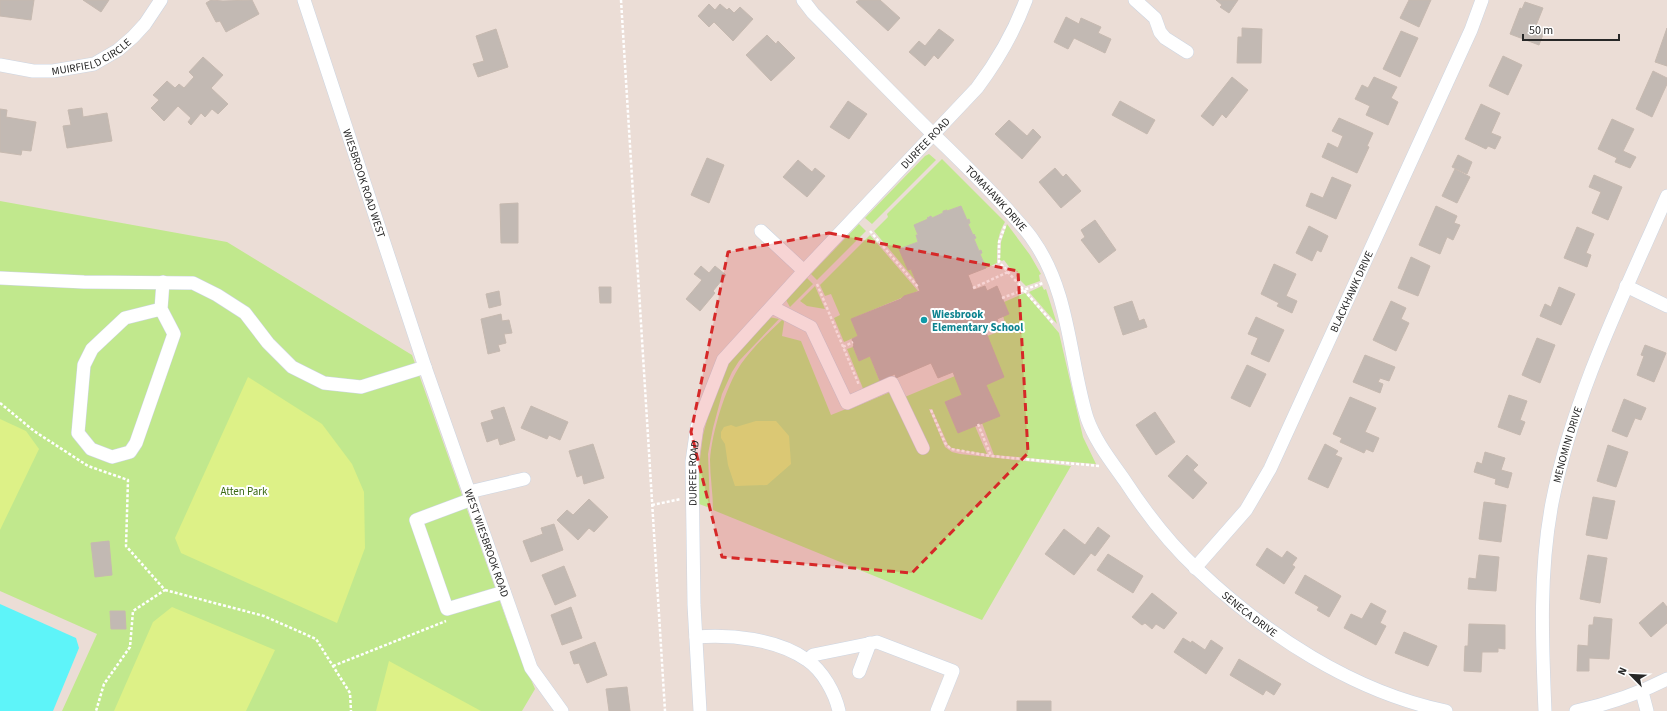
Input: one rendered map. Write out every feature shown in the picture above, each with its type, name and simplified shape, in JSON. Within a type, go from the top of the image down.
[{"type":"street","name":"MUIRFIELD CIRCLE","points":[[0,65],[33,71],[54,71],[94,64],[118,50],[134,37],[145,24],[160,0]]},
{"type":"street","name":"WIESBROOK ROAD WEST","points":[[304,0],[425,368]]},
{"type":"street","name":"TOMAHAWK DRIVE","points":[[803,0],[813,13],[989,188],[1033,240],[1053,277],[1069,330],[1088,419],[1102,449]]},
{"type":"street","name":"DURFEE ROAD","points":[[700,711],[696,637],[692,462],[697,427],[723,360],[804,271],[963,105],[991,69],[1011,34],[1026,0]]},
{"type":"street","points":[[1135,0],[1155,18],[1164,38],[1187,52]]},
{"type":"street","name":"BLACKHAWK DRIVE","points":[[1195,568],[1246,510],[1270,469],[1471,30],[1482,0]]},
{"type":"street","name":"MENOMINI DRIVE","points":[[1544,711],[1542,582],[1546,541],[1561,461],[1573,422],[1626,286],[1667,196]]},
{"type":"street","points":[[761,231],[804,271]]},
{"type":"street","points":[[0,278],[84,282],[193,283],[218,295],[245,313],[268,343],[292,367],[324,383],[361,387],[425,368]]},
{"type":"street","points":[[161,309],[126,318],[92,349],[84,365],[78,433],[91,449],[112,457],[130,452],[136,443],[174,334],[161,309],[163,282]]},
{"type":"street","points":[[1626,286],[1667,306]]},
{"type":"street","points":[[772,307],[811,327],[847,403],[892,384],[923,448]]},
{"type":"street","name":"WEST WIESBROOK ROAD","points":[[425,368],[531,668],[562,711]]},
{"type":"street","name":"SENECA DRIVE","points":[[1102,449],[1156,522],[1195,568],[1260,622],[1309,655],[1376,689],[1405,700],[1446,711]]},
{"type":"street","points":[[504,592],[447,609],[416,520],[470,495],[524,479]]},
{"type":"street","points":[[696,637],[719,635],[765,642],[784,647],[808,660],[827,682],[839,711]]},
{"type":"street","points":[[808,660],[813,655],[877,642],[952,672],[937,711]]},
{"type":"street","points":[[859,672],[870,643]]},
{"type":"street","points":[[1576,711],[1642,692],[1667,679]]},
{"type":"street","points":[[1642,692],[1647,711]]},
{"type":"path","points":[[622,0],[665,711]]},
{"type":"path","points":[[1008,222],[1000,238],[998,257],[999,262],[1056,326]]},
{"type":"path","points":[[870,231],[918,287]]},
{"type":"path","points":[[973,288],[1008,272]]},
{"type":"path","points":[[1002,298],[1046,282]]},
{"type":"path","points":[[817,284],[864,396]]},
{"type":"path","points":[[843,347],[853,342]]},
{"type":"path","points":[[0,403],[34,431],[88,466],[128,480],[126,546],[165,590],[264,616],[316,639],[350,693],[351,711]]},
{"type":"path","points":[[931,410],[946,443],[951,449],[991,456],[1099,466]]},
{"type":"path","points":[[978,424],[991,456]]},
{"type":"path","points":[[652,505],[692,497]]},
{"type":"path","points":[[96,711],[104,684],[130,647],[133,611],[165,590]]},
{"type":"path","points":[[333,666],[450,620]]},
{"type":"highlighted area","points":[[829,233],[1018,271],[1028,453],[912,573],[722,557],[691,432],[728,252]]},
{"type":"green space","points":[[929,154],[936,160],[872,224],[865,218],[925,156]]},
{"type":"green space","points":[[942,159],[1005,222],[1002,227],[997,247],[997,263],[986,268],[980,254],[982,253],[981,250],[979,251],[974,239],[976,238],[975,235],[973,235],[968,224],[970,223],[969,219],[967,220],[961,206],[943,211],[943,213],[932,218],[931,216],[928,217],[916,236],[918,242],[900,249],[908,270],[911,269],[915,280],[874,231],[888,217],[887,214]]},
{"type":"green space","name":"Atten Park","points":[[0,201],[227,242],[412,355],[509,627],[535,689],[522,711],[62,711],[97,634],[0,591]]},
{"type":"green space","points":[[859,224],[866,231],[817,280],[811,274]]},
{"type":"green space","points":[[1007,224],[1030,255],[1041,274],[1039,275],[1040,281],[1026,286],[1016,276],[1018,272],[1013,272],[1004,260],[1000,260],[1001,242]]},
{"type":"green space","points":[[870,235],[918,291],[851,319],[858,336],[844,342],[834,318],[840,315],[831,294],[825,296],[820,285]]},
{"type":"green space","points":[[807,278],[813,284],[790,307],[786,300]]},
{"type":"green space","points":[[815,286],[825,309],[807,306],[800,301]]},
{"type":"green space","points":[[1042,286],[1044,290],[1046,289],[1057,324],[1029,292]]},
{"type":"green space","points":[[1025,293],[1059,333],[1083,437],[1096,464],[994,455],[982,423],[999,416],[986,385],[987,336],[1007,329],[1003,316],[1009,314],[1004,302]]},
{"type":"green space","points":[[769,317],[779,319],[739,361],[722,394],[708,454],[710,508],[699,504],[699,467],[703,435],[708,416],[722,376],[729,362]]},
{"type":"green space","points":[[783,319],[782,336],[801,341],[831,415],[846,409],[848,410],[895,390],[900,399],[955,376],[962,395],[945,402],[958,433],[975,426],[987,454],[949,447],[932,409],[929,409],[945,447],[952,452],[960,454],[1071,466],[982,620],[713,510],[710,460],[713,437],[720,410],[735,374],[745,358]]},
{"type":"green space","points":[[853,347],[859,361],[870,356],[880,382],[864,391],[847,349]]},
{"type":"green space","points":[[248,377],[322,424],[352,464],[364,492],[365,548],[337,623],[181,553],[175,538]]},
{"type":"green space","points":[[0,419],[26,431],[39,449],[0,530]]},
{"type":"green space","points":[[756,421],[776,421],[789,436],[791,464],[767,485],[735,486],[728,465],[725,444],[721,438],[721,432],[724,427],[731,425],[736,427]]},
{"type":"green space","points":[[172,607],[275,650],[246,711],[114,711],[153,622]]},
{"type":"green space","points":[[389,661],[481,711],[376,711]]},
{"type":"water","points":[[0,604],[76,638],[79,648],[53,711],[0,711]]},
{"type":"building","points":[[0,0],[34,0],[31,20],[0,16]]},
{"type":"building","points":[[83,0],[109,0],[101,12]]},
{"type":"building","points":[[211,0],[252,0],[259,14],[226,32],[220,21],[216,22],[206,3]]},
{"type":"building","points":[[859,0],[880,0],[900,18],[888,31],[856,2]]},
{"type":"building","points":[[1216,0],[1238,0],[1229,13],[1220,7],[1222,5]]},
{"type":"building","points":[[1409,0],[1431,0],[1419,27],[1400,18]]},
{"type":"building","points":[[1525,2],[1543,8],[1535,28],[1544,32],[1539,45],[1510,34],[1520,8],[1522,9]]},
{"type":"building","points":[[709,4],[715,10],[720,4],[727,10],[729,8],[734,13],[740,7],[753,19],[733,41],[714,22],[709,27],[698,16]]},
{"type":"building","points":[[1066,17],[1079,24],[1081,18],[1101,27],[1098,33],[1111,39],[1105,53],[1074,38],[1068,49],[1054,42]]},
{"type":"building","points":[[1242,28],[1262,29],[1261,63],[1237,63],[1238,37],[1242,37]]},
{"type":"building","points":[[1667,28],[1667,66],[1655,62]]},
{"type":"building","points":[[496,29],[508,67],[478,77],[473,64],[484,61],[476,36]]},
{"type":"building","points":[[939,29],[954,40],[938,59],[934,55],[925,66],[909,52],[919,41],[925,46]]},
{"type":"building","points":[[1401,31],[1418,38],[1400,77],[1383,69]]},
{"type":"building","points":[[767,35],[776,44],[778,41],[795,58],[771,81],[746,55]]},
{"type":"building","points":[[1503,56],[1522,65],[1508,95],[1489,86]]},
{"type":"building","points":[[203,57],[223,75],[211,88],[228,104],[218,114],[212,109],[205,117],[201,113],[191,125],[188,122],[191,118],[178,106],[164,121],[151,108],[159,100],[153,95],[167,81],[175,88],[179,84],[184,88],[194,77],[189,72]]},
{"type":"building","points":[[1653,71],[1667,78],[1667,84],[1652,117],[1636,109]]},
{"type":"building","points":[[1232,77],[1248,90],[1226,118],[1222,114],[1213,126],[1201,116]]},
{"type":"building","points":[[1374,77],[1397,87],[1391,98],[1398,102],[1388,125],[1366,115],[1370,106],[1355,99],[1362,85],[1368,88]]},
{"type":"building","points":[[848,101],[867,114],[849,139],[830,127]]},
{"type":"building","points":[[1120,101],[1155,120],[1147,134],[1112,115]]},
{"type":"building","points":[[1481,104],[1500,113],[1491,133],[1501,137],[1495,149],[1488,146],[1486,149],[1465,139]]},
{"type":"building","points":[[82,108],[83,117],[107,113],[112,141],[67,148],[63,126],[71,125],[68,110]]},
{"type":"building","points":[[0,109],[7,110],[6,117],[36,122],[31,151],[22,150],[21,155],[0,152]]},
{"type":"building","points":[[1339,118],[1373,133],[1367,146],[1369,147],[1357,173],[1322,157],[1328,143],[1338,148],[1343,136],[1332,131]]},
{"type":"building","points":[[1612,119],[1634,129],[1623,151],[1636,157],[1630,168],[1615,162],[1617,158],[1598,149]]},
{"type":"building","points":[[1009,120],[1027,136],[1033,129],[1041,137],[1022,159],[995,134]]},
{"type":"building","points":[[1458,155],[1472,162],[1467,174],[1452,167]]},
{"type":"building","points":[[707,158],[724,165],[709,203],[691,195]]},
{"type":"building","points":[[798,160],[812,172],[815,168],[825,176],[807,197],[783,177]]},
{"type":"building","points":[[1055,168],[1063,177],[1066,174],[1081,191],[1061,208],[1039,182]]},
{"type":"building","points":[[1455,169],[1470,177],[1457,203],[1442,196]]},
{"type":"building","points":[[1594,175],[1622,187],[1608,220],[1592,213],[1601,192],[1589,187]]},
{"type":"building","points":[[1332,177],[1351,185],[1336,219],[1306,206],[1311,193],[1323,198]]},
{"type":"building","points":[[518,203],[518,243],[501,243],[500,204]]},
{"type":"building","name":"Wiesbrook Elementary School","points":[[961,206],[967,220],[969,219],[970,223],[968,224],[976,238],[974,239],[979,251],[981,250],[982,253],[980,254],[986,268],[968,275],[973,288],[974,290],[985,286],[987,291],[997,286],[1009,314],[997,319],[998,321],[994,323],[993,321],[983,325],[1004,377],[986,385],[1000,416],[958,433],[945,402],[962,395],[953,372],[938,378],[931,363],[896,378],[895,374],[880,381],[870,356],[859,361],[852,339],[858,336],[851,319],[901,299],[904,296],[920,291],[911,269],[908,270],[899,249],[918,242],[916,235],[918,235],[914,225],[928,219],[927,218],[931,216],[932,218],[943,213],[943,211]]},
{"type":"building","points":[[1436,206],[1457,216],[1454,223],[1460,225],[1453,240],[1447,237],[1440,254],[1419,245]]},
{"type":"building","points":[[1095,220],[1116,250],[1099,263],[1081,240],[1085,237],[1081,230]]},
{"type":"building","points":[[1309,226],[1328,236],[1321,252],[1317,250],[1312,261],[1296,253]]},
{"type":"building","points":[[1577,227],[1594,234],[1586,253],[1591,255],[1587,267],[1564,258]]},
{"type":"building","points":[[1411,257],[1430,266],[1418,296],[1398,288]]},
{"type":"building","points":[[1274,264],[1296,274],[1286,296],[1297,301],[1292,313],[1277,306],[1279,303],[1261,294]]},
{"type":"building","points":[[701,266],[709,273],[715,266],[726,275],[713,291],[715,293],[700,311],[686,299],[702,280],[694,274]]},
{"type":"building","points":[[599,287],[611,287],[611,303],[600,303]]},
{"type":"building","points":[[1559,287],[1575,294],[1561,325],[1540,316],[1545,304],[1551,307]]},
{"type":"building","points":[[499,291],[501,305],[489,308],[486,294]]},
{"type":"building","points":[[1132,301],[1139,321],[1144,319],[1147,327],[1123,335],[1114,307]]},
{"type":"building","points":[[1391,301],[1406,308],[1401,319],[1409,323],[1396,351],[1373,340]]},
{"type":"building","points":[[501,314],[502,321],[509,320],[512,333],[504,334],[506,343],[498,345],[500,351],[488,354],[481,319]]},
{"type":"building","points":[[1256,317],[1284,330],[1269,362],[1251,354],[1258,338],[1248,334]]},
{"type":"building","points":[[1537,338],[1555,345],[1540,383],[1522,375]]},
{"type":"building","points":[[1645,345],[1666,353],[1654,382],[1637,375],[1644,356],[1641,355]]},
{"type":"building","points":[[1365,355],[1395,367],[1389,381],[1380,378],[1378,382],[1383,384],[1380,393],[1353,382]]},
{"type":"building","points":[[1247,365],[1266,374],[1250,407],[1231,398]]},
{"type":"building","points":[[1509,395],[1527,401],[1520,420],[1525,422],[1520,435],[1498,427]]},
{"type":"building","points":[[1350,397],[1376,408],[1365,432],[1379,438],[1373,452],[1366,449],[1364,453],[1340,442],[1342,438],[1333,434]]},
{"type":"building","points":[[1624,399],[1646,408],[1641,420],[1635,418],[1627,437],[1612,431]]},
{"type":"building","points":[[531,406],[568,422],[560,440],[549,435],[547,439],[521,428]]},
{"type":"building","points":[[504,407],[515,440],[500,445],[498,438],[487,442],[481,423],[494,419],[491,411]]},
{"type":"building","points":[[1155,412],[1175,442],[1156,455],[1136,425]]},
{"type":"building","points":[[593,444],[604,478],[584,484],[582,475],[577,477],[569,451]]},
{"type":"building","points":[[1325,444],[1338,451],[1335,455],[1342,458],[1328,488],[1308,479]]},
{"type":"building","points":[[1608,445],[1628,452],[1616,487],[1597,481]]},
{"type":"building","points":[[1485,452],[1505,458],[1501,470],[1512,473],[1508,488],[1495,484],[1496,479],[1474,472],[1477,462],[1482,464]]},
{"type":"building","points":[[1187,455],[1198,465],[1193,470],[1207,483],[1193,499],[1168,476]]},
{"type":"building","points":[[1593,497],[1615,501],[1607,539],[1586,535]]},
{"type":"building","points":[[589,499],[608,517],[594,532],[589,528],[578,540],[557,520],[567,510],[573,515]]},
{"type":"building","points":[[1484,502],[1506,505],[1501,542],[1479,539]]},
{"type":"building","points":[[554,524],[563,550],[531,562],[523,541],[543,534],[541,528]]},
{"type":"building","points":[[1098,527],[1110,536],[1095,556],[1091,553],[1074,575],[1045,554],[1064,529],[1085,545]]},
{"type":"building","points":[[109,541],[112,575],[95,577],[91,543]]},
{"type":"building","points":[[1267,548],[1282,558],[1287,551],[1297,558],[1292,565],[1295,567],[1284,584],[1256,565]]},
{"type":"building","points":[[1108,554],[1143,576],[1133,593],[1097,570]]},
{"type":"building","points":[[1479,555],[1499,557],[1496,591],[1468,589],[1469,578],[1476,579]]},
{"type":"building","points":[[1588,555],[1607,558],[1600,603],[1580,599]]},
{"type":"building","points":[[564,566],[576,596],[555,605],[542,575]]},
{"type":"building","points":[[1305,575],[1341,596],[1329,617],[1317,610],[1319,607],[1295,593]]},
{"type":"building","points":[[1152,593],[1177,613],[1164,629],[1156,624],[1152,629],[1145,623],[1142,625],[1132,617]]},
{"type":"building","points":[[1663,602],[1667,607],[1667,623],[1651,637],[1639,623]]},
{"type":"building","points":[[1371,603],[1386,611],[1380,623],[1386,626],[1376,645],[1344,628],[1351,614],[1362,619]]},
{"type":"building","points":[[571,607],[582,638],[562,645],[551,615]]},
{"type":"building","points":[[110,611],[125,611],[126,629],[111,629]]},
{"type":"building","points":[[1594,617],[1612,619],[1609,659],[1589,658],[1589,671],[1577,671],[1578,645],[1588,646],[1589,625],[1593,625]]},
{"type":"building","points":[[1469,624],[1505,625],[1505,649],[1498,648],[1498,652],[1482,652],[1481,672],[1464,671],[1465,646],[1468,646]]},
{"type":"building","points":[[1404,632],[1437,646],[1428,666],[1395,653]]},
{"type":"building","points":[[1183,638],[1191,643],[1192,641],[1205,650],[1211,640],[1223,648],[1206,674],[1174,652]]},
{"type":"building","points":[[595,642],[607,675],[587,683],[579,663],[574,664],[570,652]]},
{"type":"building","points":[[1239,659],[1281,684],[1274,695],[1266,690],[1263,695],[1230,675]]},
{"type":"building","points":[[627,687],[630,711],[609,711],[606,689]]},
{"type":"building","points":[[1017,701],[1051,701],[1051,711],[1017,711]]},
{"type":"place","name":"Wiesbrook Elementary School","points":[[924,320]]}]
